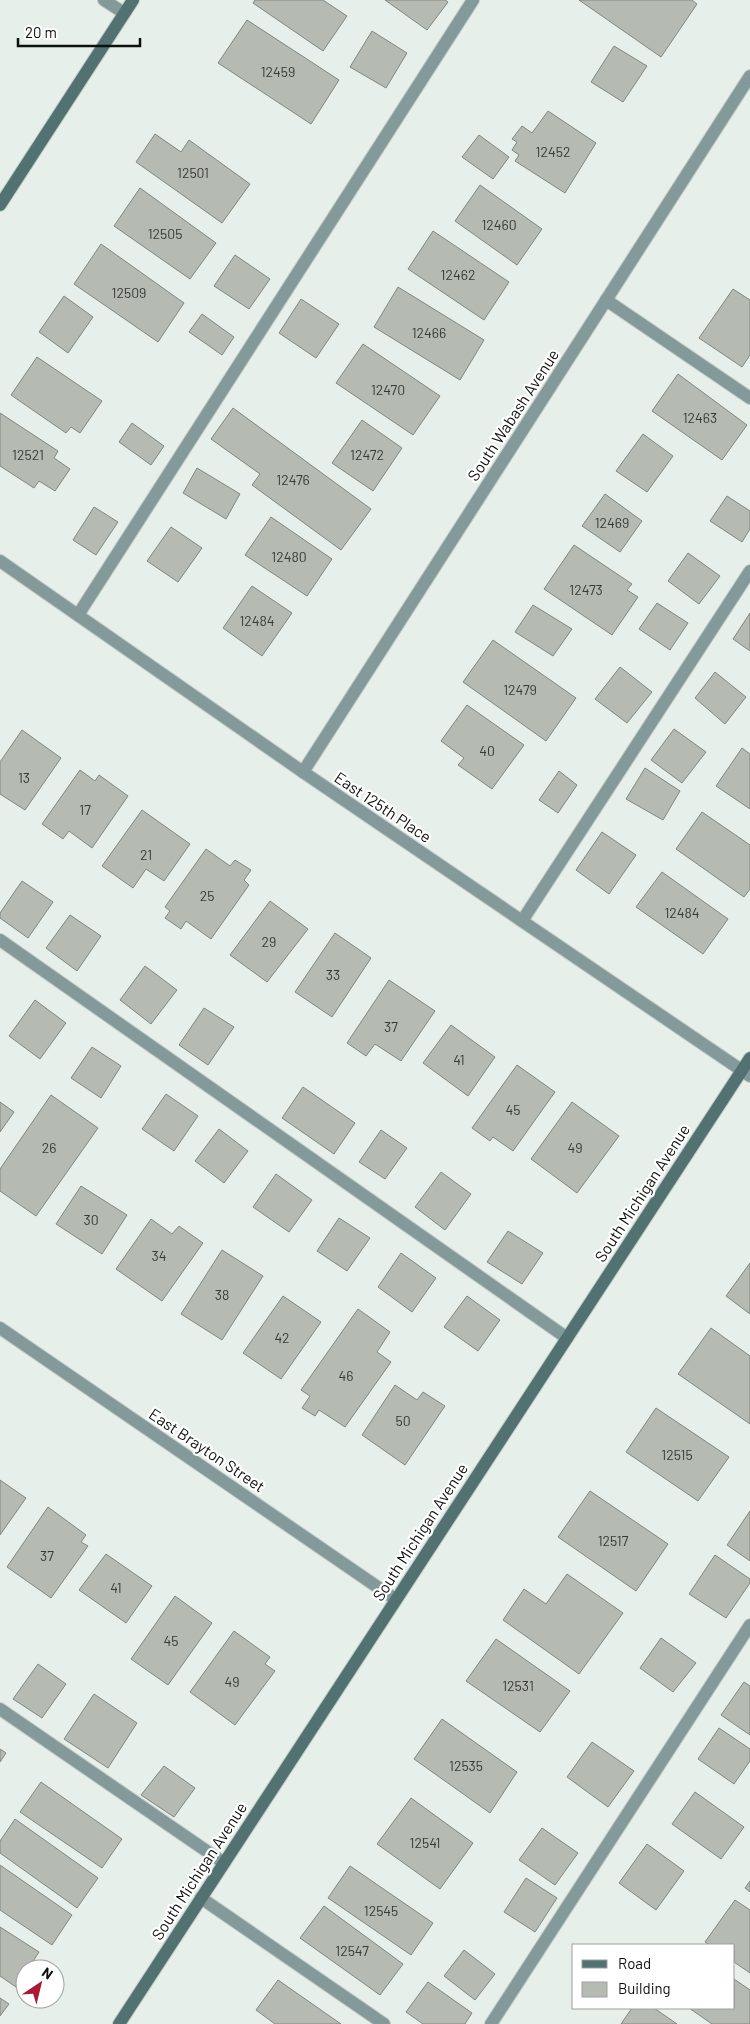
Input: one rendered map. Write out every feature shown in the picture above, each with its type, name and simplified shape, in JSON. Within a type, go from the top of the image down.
[{"type":"main road","points":[[0,205],[132,0]]},
{"type":"main road","name":"South Michigan Avenue","points":[[119,2024],[567,1338],[746,1073],[750,1058]]},
{"type":"street","points":[[104,0],[124,14]]},
{"type":"street","points":[[78,615],[473,0]]},
{"type":"street","name":"South Wabash Avenue","points":[[303,772],[750,76]]},
{"type":"street","points":[[606,300],[750,398]]},
{"type":"street","name":"East 125th Place","points":[[0,561],[303,772],[746,1073]]},
{"type":"street","points":[[522,920],[750,571]]},
{"type":"street","points":[[0,940],[567,1338]]},
{"type":"street","name":"East Brayton Street","points":[[0,1328],[395,1599]]},
{"type":"street","points":[[491,2024],[750,1625]]},
{"type":"street","points":[[0,1709],[224,1863]]},
{"type":"street","points":[[201,1898],[384,2024]]},
{"type":"building","points":[[255,0],[323,0],[347,16],[323,51],[253,3]]},
{"type":"building","points":[[385,0],[445,0],[448,2],[427,30]]},
{"type":"building","points":[[579,0],[692,0],[697,4],[661,57]]},
{"type":"building","points":[[247,20],[339,80],[311,124],[218,63]]},
{"type":"building","points":[[372,31],[407,53],[386,88],[350,67]]},
{"type":"building","points":[[614,46],[647,66],[623,102],[591,82]]},
{"type":"building","points":[[548,111],[596,143],[565,193],[515,161],[519,155],[512,150],[517,142],[512,139],[522,126],[532,133]]},
{"type":"building","points":[[155,134],[181,152],[189,140],[250,184],[222,223],[136,162]]},
{"type":"building","points":[[479,135],[509,157],[493,179],[462,157]]},
{"type":"building","points":[[480,185],[542,229],[517,265],[455,221]]},
{"type":"building","points":[[140,188],[216,243],[190,279],[114,226]]},
{"type":"building","points":[[433,231],[509,282],[484,320],[408,269]]},
{"type":"building","points":[[101,244],[184,303],[158,342],[74,284]]},
{"type":"building","points":[[235,255],[270,279],[249,309],[214,286]]},
{"type":"building","points":[[398,287],[484,340],[460,380],[374,327]]},
{"type":"building","points":[[733,289],[750,300],[750,355],[742,367],[699,338]]},
{"type":"building","points":[[64,296],[93,317],[68,353],[39,332]]},
{"type":"building","points":[[301,299],[339,324],[316,358],[279,333]]},
{"type":"building","points":[[202,314],[234,337],[222,355],[189,332]]},
{"type":"building","points":[[363,344],[440,396],[413,435],[336,383]]},
{"type":"building","points":[[37,357],[102,401],[80,433],[71,427],[66,433],[11,395]]},
{"type":"building","points":[[678,374],[747,425],[722,460],[652,411]]},
{"type":"building","points":[[233,408],[371,509],[341,550],[252,485],[260,474],[211,439]]},
{"type":"building","points":[[0,413],[58,451],[54,458],[70,469],[55,491],[39,481],[34,488],[0,466]]},
{"type":"building","points":[[362,420],[402,448],[373,491],[332,463]]},
{"type":"building","points":[[132,423],[164,446],[151,465],[119,442]]},
{"type":"building","points":[[643,434],[673,456],[647,492],[616,471]]},
{"type":"building","points":[[197,468],[240,494],[226,519],[183,493]]},
{"type":"building","points":[[605,494],[642,521],[620,552],[582,526]]},
{"type":"building","points":[[727,496],[750,511],[750,529],[742,542],[710,521]]},
{"type":"building","points":[[94,507],[118,522],[96,555],[73,540]]},
{"type":"building","points":[[271,517],[332,559],[307,596],[245,555]]},
{"type":"building","points":[[171,527],[202,548],[178,582],[147,561]]},
{"type":"building","points":[[574,545],[632,584],[627,590],[638,597],[612,635],[544,589]]},
{"type":"building","points":[[688,553],[720,576],[699,604],[668,581]]},
{"type":"building","points":[[252,586],[292,613],[262,656],[223,628]]},
{"type":"building","points":[[657,603],[688,623],[670,650],[639,629]]},
{"type":"building","points":[[533,605],[572,629],[553,656],[515,632]]},
{"type":"building","points":[[750,613],[750,651],[733,639]]},
{"type":"building","points":[[493,640],[576,698],[546,741],[463,682]]},
{"type":"building","points":[[620,667],[652,692],[627,723],[595,699]]},
{"type":"building","points":[[715,672],[746,697],[725,724],[695,698]]},
{"type":"building","points":[[467,705],[524,745],[492,789],[458,765],[464,758],[441,741]]},
{"type":"building","points":[[674,729],[706,752],[682,783],[651,760]]},
{"type":"building","points":[[22,730],[61,758],[25,810],[0,794],[0,762]]},
{"type":"building","points":[[742,748],[750,754],[750,809],[716,786]]},
{"type":"building","points":[[645,768],[680,791],[663,820],[626,799]]},
{"type":"building","points":[[80,770],[95,781],[99,775],[128,796],[92,848],[69,831],[63,839],[42,824]]},
{"type":"building","points":[[559,771],[577,785],[558,813],[539,800]]},
{"type":"building","points":[[142,810],[190,844],[164,881],[146,869],[133,888],[102,866]]},
{"type":"building","points":[[702,812],[750,845],[750,889],[744,897],[676,849]]},
{"type":"building","points":[[602,832],[636,855],[609,894],[576,870]]},
{"type":"building","points":[[206,849],[230,866],[235,860],[251,870],[244,880],[249,885],[211,939],[186,921],[181,929],[165,918],[170,911],[165,907]]},
{"type":"building","points":[[662,872],[728,919],[703,954],[636,907]]},
{"type":"building","points":[[22,881],[53,902],[28,938],[0,918],[0,913]]},
{"type":"building","points":[[270,901],[308,929],[267,982],[230,955]]},
{"type":"building","points":[[70,915],[101,936],[77,971],[46,948]]},
{"type":"building","points":[[335,933],[371,958],[332,1017],[295,992]]},
{"type":"building","points":[[145,966],[177,990],[151,1024],[120,1000]]},
{"type":"building","points":[[389,980],[435,1011],[401,1061],[375,1044],[366,1056],[347,1043]]},
{"type":"building","points":[[35,1000],[66,1023],[40,1059],[9,1036]]},
{"type":"building","points":[[204,1008],[234,1027],[208,1065],[179,1045]]},
{"type":"building","points":[[451,1025],[495,1057],[468,1096],[423,1063]]},
{"type":"building","points":[[92,1047],[121,1066],[101,1098],[71,1078]]},
{"type":"building","points":[[517,1065],[555,1092],[513,1151],[493,1137],[490,1141],[472,1128]]},
{"type":"building","points":[[303,1087],[355,1123],[334,1154],[282,1118]]},
{"type":"building","points":[[166,1094],[198,1116],[174,1151],[142,1129]]},
{"type":"building","points":[[51,1095],[98,1128],[36,1216],[0,1191],[0,1169]]},
{"type":"building","points":[[0,1102],[14,1112],[0,1132]]},
{"type":"building","points":[[572,1102],[619,1136],[577,1193],[531,1159]]},
{"type":"building","points":[[219,1129],[248,1151],[224,1183],[195,1161]]},
{"type":"building","points":[[381,1130],[407,1148],[385,1179],[359,1162]]},
{"type":"building","points":[[441,1172],[471,1194],[445,1230],[415,1207]]},
{"type":"building","points":[[276,1174],[312,1200],[289,1232],[253,1207]]},
{"type":"building","points":[[81,1186],[127,1215],[102,1254],[56,1224]]},
{"type":"building","points":[[339,1218],[370,1238],[347,1271],[317,1251]]},
{"type":"building","points":[[151,1219],[172,1234],[179,1226],[203,1243],[162,1301],[116,1269]]},
{"type":"building","points":[[508,1231],[543,1253],[522,1284],[487,1262]]},
{"type":"building","points":[[222,1250],[263,1276],[222,1340],[181,1314]]},
{"type":"building","points":[[401,1253],[436,1278],[412,1312],[378,1287]]},
{"type":"building","points":[[750,1263],[750,1314],[726,1296]]},
{"type":"building","points":[[283,1296],[321,1322],[281,1379],[243,1353]]},
{"type":"building","points":[[467,1296],[500,1320],[478,1351],[444,1327]]},
{"type":"building","points":[[358,1309],[390,1332],[377,1352],[391,1362],[345,1427],[319,1410],[315,1416],[302,1408],[310,1396],[301,1390]]},
{"type":"building","points":[[711,1328],[750,1356],[750,1424],[678,1374]]},
{"type":"building","points":[[395,1385],[417,1400],[423,1392],[445,1406],[405,1465],[362,1435]]},
{"type":"building","points":[[656,1408],[729,1457],[698,1501],[626,1452]]},
{"type":"building","points":[[0,1480],[26,1498],[0,1535]]},
{"type":"building","points":[[590,1491],[668,1544],[636,1591],[558,1537]]},
{"type":"building","points":[[48,1507],[86,1535],[81,1542],[88,1546],[51,1598],[7,1567]]},
{"type":"building","points":[[750,1511],[750,1561],[727,1545]]},
{"type":"building","points":[[106,1554],[152,1586],[126,1623],[79,1590]]},
{"type":"building","points":[[715,1555],[750,1579],[750,1583],[726,1618],[689,1594]]},
{"type":"building","points":[[567,1574],[623,1613],[579,1674],[503,1620],[524,1589],[546,1604]]},
{"type":"building","points":[[175,1596],[212,1623],[168,1685],[131,1659]]},
{"type":"building","points":[[234,1631],[270,1657],[265,1664],[275,1671],[235,1725],[190,1692]]},
{"type":"building","points":[[661,1638],[696,1663],[673,1692],[640,1668]]},
{"type":"building","points":[[496,1639],[570,1691],[540,1732],[466,1681]]},
{"type":"building","points":[[38,1664],[66,1684],[42,1718],[13,1699]]},
{"type":"building","points":[[744,1682],[750,1686],[750,1735],[721,1715]]},
{"type":"building","points":[[94,1694],[137,1723],[108,1768],[64,1739]]},
{"type":"building","points":[[442,1719],[517,1772],[490,1813],[414,1759]]},
{"type":"building","points":[[719,1728],[750,1749],[750,1761],[734,1784],[698,1759]]},
{"type":"building","points":[[592,1742],[634,1771],[608,1807],[567,1777]]},
{"type":"building","points":[[0,1749],[6,1753],[0,1762]]},
{"type":"building","points":[[164,1766],[195,1788],[174,1817],[141,1795]]},
{"type":"building","points":[[41,1782],[122,1839],[102,1868],[20,1812]]},
{"type":"building","points":[[695,1792],[744,1827],[721,1859],[672,1824]]},
{"type":"building","points":[[411,1798],[473,1843],[440,1889],[377,1844]]},
{"type":"building","points":[[15,1819],[98,1878],[77,1908],[0,1853],[0,1841]]},
{"type":"building","points":[[542,1828],[578,1853],[555,1885],[519,1860]]},
{"type":"building","points":[[647,1844],[684,1871],[656,1910],[619,1883]]},
{"type":"building","points":[[0,1865],[72,1915],[52,1945],[0,1910]]},
{"type":"building","points":[[350,1866],[433,1923],[411,1955],[328,1898]]},
{"type":"building","points":[[526,1878],[557,1898],[535,1932],[504,1912]]},
{"type":"building","points":[[750,1881],[750,1892],[745,1888]]},
{"type":"building","points":[[735,1900],[750,1910],[750,1973],[735,1963],[735,1944],[708,1944],[705,1942]]},
{"type":"building","points":[[324,1906],[403,1964],[380,1995],[300,1938]]},
{"type":"building","points":[[0,1927],[39,1952],[34,1959],[15,1959],[15,1986],[0,1976]]},
{"type":"building","points":[[464,1950],[495,1974],[475,2000],[444,1976]]},
{"type":"building","points":[[278,1980],[341,2024],[275,2024],[256,2010]]},
{"type":"building","points":[[735,1980],[750,1990],[750,2024],[712,2024],[690,2009],[735,2009]]},
{"type":"building","points":[[428,1982],[472,2013],[465,2024],[423,2024],[406,2012]]},
{"type":"building","points":[[0,1998],[9,2004],[0,2016]]},
{"type":"building","points":[[631,2009],[655,2009],[677,2024],[621,2024]]}]
